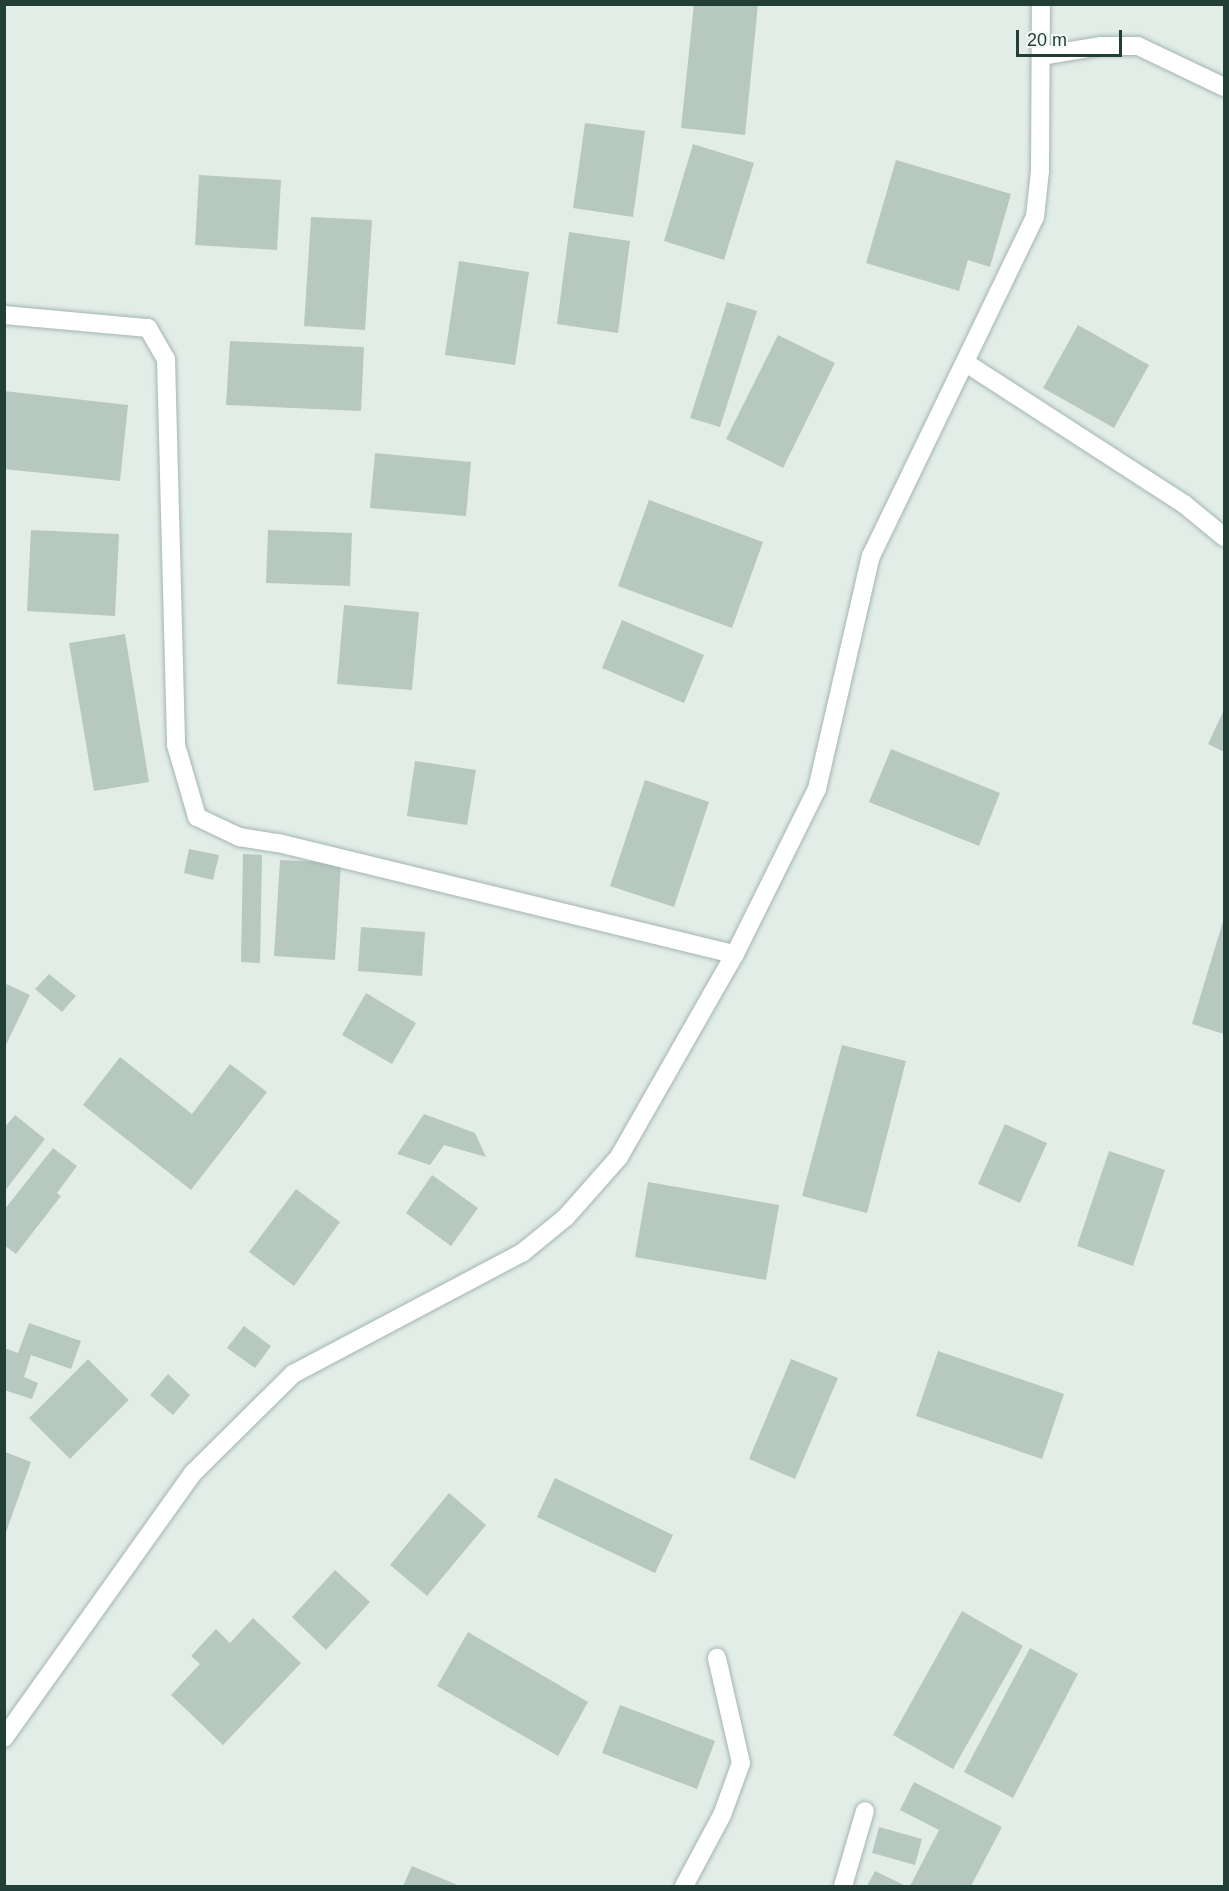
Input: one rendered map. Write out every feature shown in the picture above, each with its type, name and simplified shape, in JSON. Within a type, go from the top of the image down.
[{"type":"street","points":[[4,1738],[193,1473],[293,1374],[522,1253],[567,1217],[619,1157],[735,954],[817,789],[871,556],[1035,217],[1040,171],[1041,4]]},
{"type":"street","points":[[1041,56],[1101,46],[1138,46],[1224,87]]},
{"type":"street","points":[[4,315],[148,328],[166,359],[176,745],[197,817],[239,837],[278,843],[735,954]]},
{"type":"street","points":[[966,363],[1184,504],[1224,537]]},
{"type":"street","points":[[684,1887],[722,1815],[741,1763],[717,1658]]},
{"type":"street","points":[[843,1887],[865,1812]]},
{"type":"building","points":[[694,4],[758,4],[745,135],[681,128]]},
{"type":"building","points":[[585,123],[645,131],[633,217],[573,208]]},
{"type":"building","points":[[693,144],[754,163],[724,260],[664,241]]},
{"type":"building","points":[[896,160],[1011,194],[990,267],[968,260],[959,291],[866,263]]},
{"type":"building","points":[[199,175],[281,180],[277,250],[195,245]]},
{"type":"building","points":[[311,217],[372,220],[365,330],[304,326]]},
{"type":"building","points":[[569,232],[630,241],[618,333],[557,324]]},
{"type":"building","points":[[459,261],[529,272],[515,365],[445,355]]},
{"type":"building","points":[[727,302],[757,311],[720,427],[690,418]]},
{"type":"building","points":[[1078,325],[1149,365],[1114,428],[1043,388]]},
{"type":"building","points":[[778,335],[835,363],[783,468],[726,439]]},
{"type":"building","points":[[230,341],[364,347],[361,411],[226,405]]},
{"type":"building","points":[[4,391],[128,405],[120,481],[4,469]]},
{"type":"building","points":[[375,453],[471,462],[466,516],[370,508]]},
{"type":"building","points":[[649,500],[763,542],[732,628],[618,586]]},
{"type":"building","points":[[31,530],[119,534],[115,616],[27,611]]},
{"type":"building","points":[[268,530],[352,533],[350,586],[266,583]]},
{"type":"building","points":[[344,605],[419,612],[412,690],[337,684]]},
{"type":"building","points":[[622,620],[704,655],[684,703],[602,668]]},
{"type":"building","points":[[125,634],[149,782],[94,791],[69,643]]},
{"type":"building","points":[[1224,710],[1224,752],[1208,744]]},
{"type":"building","points":[[891,749],[1000,793],[979,846],[869,802]]},
{"type":"building","points":[[415,761],[476,770],[467,825],[407,816]]},
{"type":"building","points":[[645,780],[709,802],[674,907],[610,886]]},
{"type":"building","points":[[189,849],[219,855],[213,880],[184,873]]},
{"type":"building","points":[[243,854],[262,855],[260,963],[241,962]]},
{"type":"building","points":[[280,860],[341,863],[335,960],[274,956]]},
{"type":"building","points":[[1224,918],[1224,1034],[1192,1024]]},
{"type":"building","points":[[361,927],[425,932],[422,976],[358,971]]},
{"type":"building","points":[[49,974],[76,996],[62,1012],[35,989]]},
{"type":"building","points":[[4,983],[30,995],[4,1049]]},
{"type":"building","points":[[366,993],[416,1023],[392,1064],[342,1035]]},
{"type":"building","points":[[842,1045],[906,1061],[867,1213],[802,1196]]},
{"type":"building","points":[[120,1057],[192,1114],[230,1064],[267,1092],[191,1190],[83,1105]]},
{"type":"building","points":[[424,1114],[475,1133],[486,1157],[444,1145],[430,1165],[397,1154]]},
{"type":"building","points":[[15,1115],[45,1139],[4,1192],[4,1128]]},
{"type":"building","points":[[1005,1124],[1047,1143],[1020,1203],[978,1184]]},
{"type":"building","points":[[53,1148],[77,1166],[57,1193],[61,1196],[16,1254],[4,1245],[4,1210]]},
{"type":"building","points":[[1109,1151],[1165,1170],[1133,1266],[1077,1246]]},
{"type":"building","points":[[432,1175],[478,1208],[451,1246],[406,1213]]},
{"type":"building","points":[[648,1182],[779,1205],[766,1280],[635,1257]]},
{"type":"building","points":[[296,1189],[340,1222],[294,1286],[249,1252]]},
{"type":"building","points":[[29,1323],[81,1341],[71,1369],[31,1355],[24,1377],[38,1383],[32,1399],[4,1390],[4,1348],[18,1353]]},
{"type":"building","points":[[244,1326],[271,1346],[255,1368],[227,1348]]},
{"type":"building","points":[[938,1351],[1064,1394],[1042,1459],[916,1416]]},
{"type":"building","points":[[88,1359],[129,1400],[70,1459],[29,1418]]},
{"type":"building","points":[[791,1359],[838,1378],[795,1479],[749,1459]]},
{"type":"building","points":[[168,1374],[190,1395],[173,1415],[150,1395]]},
{"type":"building","points":[[5,1452],[31,1462],[5,1535]]},
{"type":"building","points":[[555,1478],[673,1535],[655,1573],[537,1517]]},
{"type":"building","points":[[449,1493],[486,1525],[427,1596],[390,1565]]},
{"type":"building","points":[[335,1570],[370,1602],[326,1650],[292,1617]]},
{"type":"building","points":[[962,1611],[1023,1646],[953,1769],[893,1735]]},
{"type":"building","points":[[253,1618],[301,1663],[223,1745],[171,1695],[200,1664],[191,1656],[216,1629],[230,1643]]},
{"type":"building","points":[[468,1632],[588,1702],[558,1756],[437,1686]]},
{"type":"building","points":[[1030,1648],[1078,1674],[1013,1798],[964,1772]]},
{"type":"building","points":[[620,1705],[715,1741],[697,1789],[602,1753]]},
{"type":"building","points":[[914,1782],[1002,1827],[971,1886],[910,1886],[939,1830],[900,1810]]},
{"type":"building","points":[[879,1827],[922,1839],[915,1865],[872,1853]]},
{"type":"building","points":[[412,1866],[460,1886],[403,1886]]},
{"type":"building","points":[[875,1871],[906,1886],[867,1886]]}]
